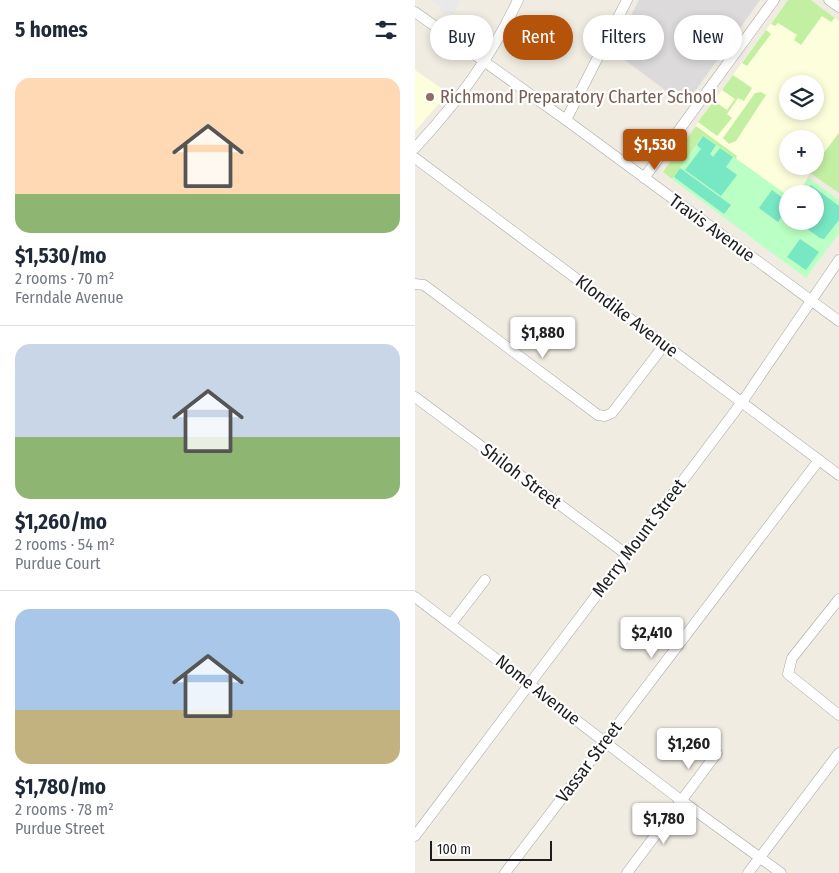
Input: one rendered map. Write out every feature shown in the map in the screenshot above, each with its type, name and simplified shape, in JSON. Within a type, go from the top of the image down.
[{"type":"street","points":[[415,148],[449,111],[486,61],[518,0]]},
{"type":"street","points":[[566,120],[627,0]]},
{"type":"street","points":[[644,178],[774,0]]},
{"type":"street","name":"Travis Avenue","points":[[415,12],[486,61],[839,321]]},
{"type":"street","name":"Klondike Avenue","points":[[415,158],[839,474]]},
{"type":"street","name":"Merry Mount Street","points":[[415,836],[528,683],[742,402],[839,260]]},
{"type":"street","points":[[415,284],[423,285],[598,415],[605,416],[612,412],[665,344]]},
{"type":"street","name":"Shiloh Street","points":[[415,397],[626,554]]},
{"type":"street","name":"Vassar Street","points":[[505,873],[819,460]]},
{"type":"street","points":[[451,624],[485,580]]},
{"type":"street","name":"Nome Avenue","points":[[415,597],[682,801],[781,873]]},
{"type":"street","points":[[839,599],[792,658],[787,674],[839,715]]},
{"type":"street","points":[[627,873],[717,753]]},
{"type":"street","points":[[748,873],[839,753]]},
{"type":"shaded area","points":[[429,0],[461,0],[454,15],[448,13],[446,15],[439,10],[443,2],[439,6]]},
{"type":"shaded area","points":[[639,0],[760,0],[742,25],[742,15],[674,15],[674,60],[717,60],[685,105],[625,60],[664,60],[664,15],[631,15]]},
{"type":"shaded area","points":[[788,0],[811,0],[839,21],[839,133],[824,153],[824,130],[779,130],[779,175],[809,175],[803,185],[779,185],[779,190],[694,128]]},
{"type":"shaded area","name":"Richmond Preparatory Charter School","points":[[415,70],[448,93],[415,131]]},
{"type":"green space","points":[[788,0],[811,0],[835,18],[831,22],[822,16],[801,45],[794,40],[797,35],[778,23],[775,26],[771,24]]},
{"type":"green space","points":[[766,30],[771,34],[747,66],[742,63]]},
{"type":"green space","points":[[733,75],[752,88],[744,101],[738,98],[727,114],[732,118],[717,136],[698,122],[714,101],[727,110],[735,99],[722,90]]},
{"type":"green space","points":[[761,92],[766,95],[736,141],[729,144],[723,138],[755,93]]},
{"type":"green space","points":[[696,126],[737,156],[736,159],[703,136],[672,179],[663,172]]},
{"type":"green space","points":[[839,133],[839,193],[813,175],[824,175],[824,152]]},
{"type":"green space","points":[[703,135],[779,189],[779,230],[824,230],[824,189],[839,200],[839,233],[806,278],[672,179]]},
{"type":"green space","points":[[703,136],[716,145],[710,154],[713,157],[720,148],[733,157],[726,167],[737,175],[721,196],[685,170],[701,149],[697,145]]},
{"type":"green space","points":[[680,168],[731,205],[724,214],[674,177]]},
{"type":"green space","points":[[809,178],[819,185],[804,185]]},
{"type":"green space","points":[[772,190],[779,195],[778,222],[759,208]]},
{"type":"green space","points":[[824,195],[839,206],[839,220],[824,239],[809,230],[824,230]]},
{"type":"green space","points":[[800,239],[819,252],[806,270],[787,257]]},
{"type":"place","name":"Richmond Preparatory Charter School","points":[[430,97]]}]
